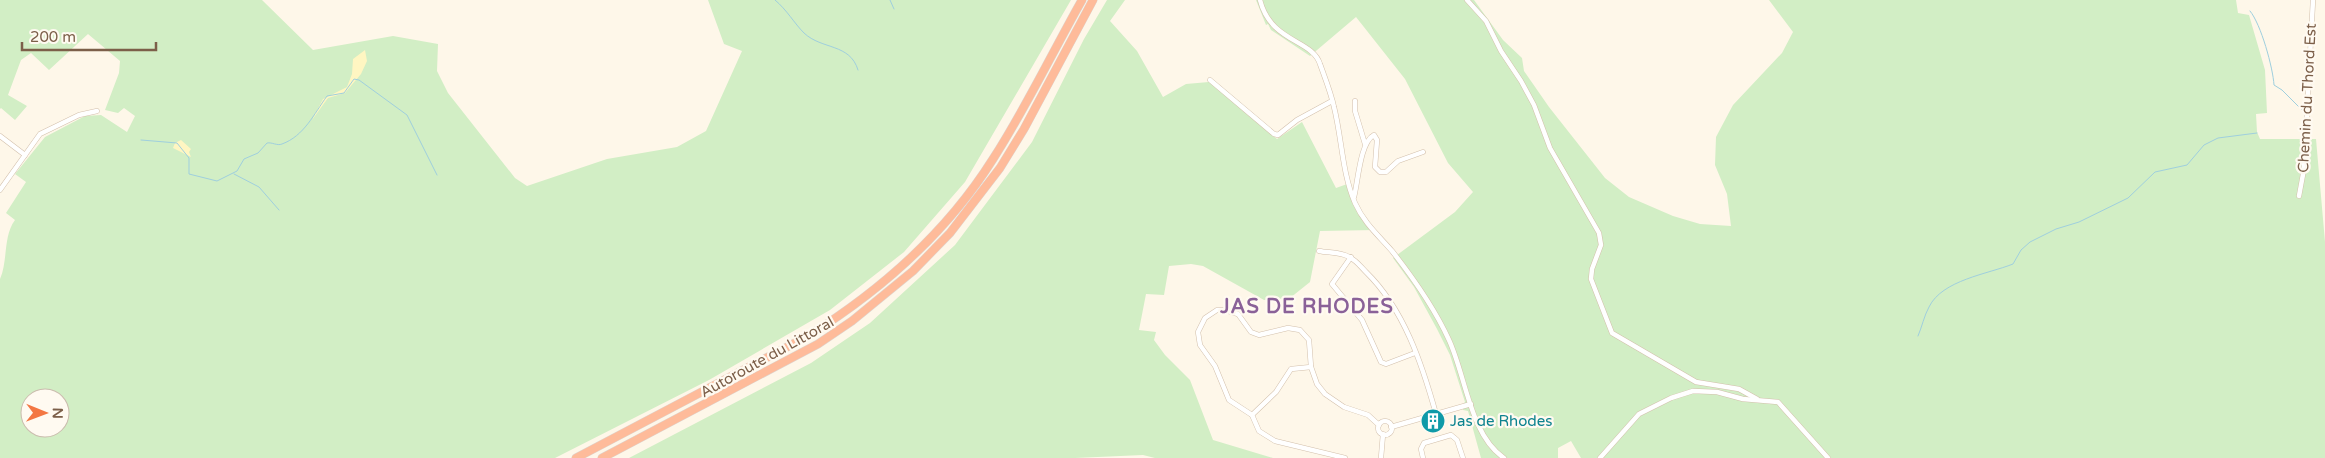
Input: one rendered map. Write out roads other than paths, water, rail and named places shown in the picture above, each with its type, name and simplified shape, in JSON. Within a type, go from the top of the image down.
[{"type":"highway","name":"Autoroute du Littoral","points":[[576,458],[808,336],[841,315],[894,274],[952,214],[987,168],[1012,128],[1082,0]]},
{"type":"highway","name":"Autoroute du Littoral","points":[[602,458],[818,344],[852,321],[913,271],[950,233],[1000,168],[1024,128],[1093,0]]},
{"type":"street","points":[[1260,0],[1274,28],[1318,58],[1332,101],[1347,177],[1354,199],[1368,227],[1384,241],[1417,282],[1428,299],[1449,341],[1485,439],[1494,451],[1504,458]]},
{"type":"street","points":[[1467,0],[1486,21],[1521,81],[1534,105],[1550,148],[1599,233],[1601,245],[1591,274],[1610,329],[1623,340],[1696,382],[1740,390],[1757,399]]},
{"type":"street","name":"Chemin du Thord Est","points":[[2299,196],[2304,169],[2313,0]]},
{"type":"street","points":[[1210,80],[1278,135],[1297,120],[1332,101]]},
{"type":"street","points":[[1355,101],[1355,111],[1365,145]]},
{"type":"street","points":[[0,190],[37,138],[46,130],[79,115],[97,111]]},
{"type":"street","points":[[0,136],[25,155]]},
{"type":"street","points":[[1354,199],[1365,145],[1372,136],[1376,137],[1378,145],[1376,167],[1384,173],[1398,161],[1423,152]]},
{"type":"street","points":[[1319,252],[1344,254],[1351,257],[1373,278],[1391,301],[1415,353],[1436,414]]},
{"type":"street","points":[[1351,257],[1332,284],[1362,320],[1381,362],[1386,364],[1415,353]]},
{"type":"street","points":[[1345,458],[1274,441],[1258,431],[1252,415],[1229,400],[1215,366],[1200,345],[1198,332],[1205,318],[1217,310],[1225,310],[1238,314],[1251,332],[1258,335],[1288,328],[1300,330],[1305,334],[1310,344],[1311,368],[1317,384],[1334,402],[1368,415],[1379,425],[1379,431],[1384,434]]},
{"type":"street","points":[[1252,415],[1276,392],[1291,369],[1311,368]]},
{"type":"street","points":[[1717,392],[1732,388]]},
{"type":"street","points":[[1738,398],[1742,395],[1740,390]]},
{"type":"street","points":[[1600,458],[1640,414],[1671,398],[1693,391],[1717,392],[1738,398],[1773,401],[1781,404],[1828,458]]},
{"type":"street","points":[[1391,427],[1472,404]]},
{"type":"street","points":[[1379,425],[1385,421],[1391,427]]},
{"type":"street","points":[[1384,434],[1389,433],[1391,427]]},
{"type":"street","points":[[1382,458],[1384,434]]},
{"type":"street","points":[[1424,458],[1421,450],[1424,443],[1452,435],[1457,440],[1463,458]]},
{"type":"waterway","points":[[775,0],[804,33],[849,55],[858,70]]},
{"type":"waterway","points":[[890,0],[894,9]]},
{"type":"waterway","points":[[2250,11],[2266,46],[2274,85],[2282,90],[2303,111]]},
{"type":"waterway","points":[[141,140],[177,143],[189,158],[189,174],[217,181],[237,171],[244,159],[258,153],[267,143],[280,144],[296,136],[308,124],[327,96],[344,93],[354,79],[359,80],[407,115],[437,175]]},
{"type":"waterway","points":[[1918,336],[1929,307],[1944,290],[1966,279],[2013,264],[2021,250],[2030,242],[2056,229],[2079,222],[2128,198],[2155,172],[2187,165],[2204,145],[2218,138],[2257,133]]},
{"type":"waterway","points":[[234,174],[259,187],[279,210]]},
{"type":"place","name":"Jas de Rhodes","points":[[1433,421]]},
{"type":"district","name":"JAS DE RHODES","points":[[1307,307]]}]
